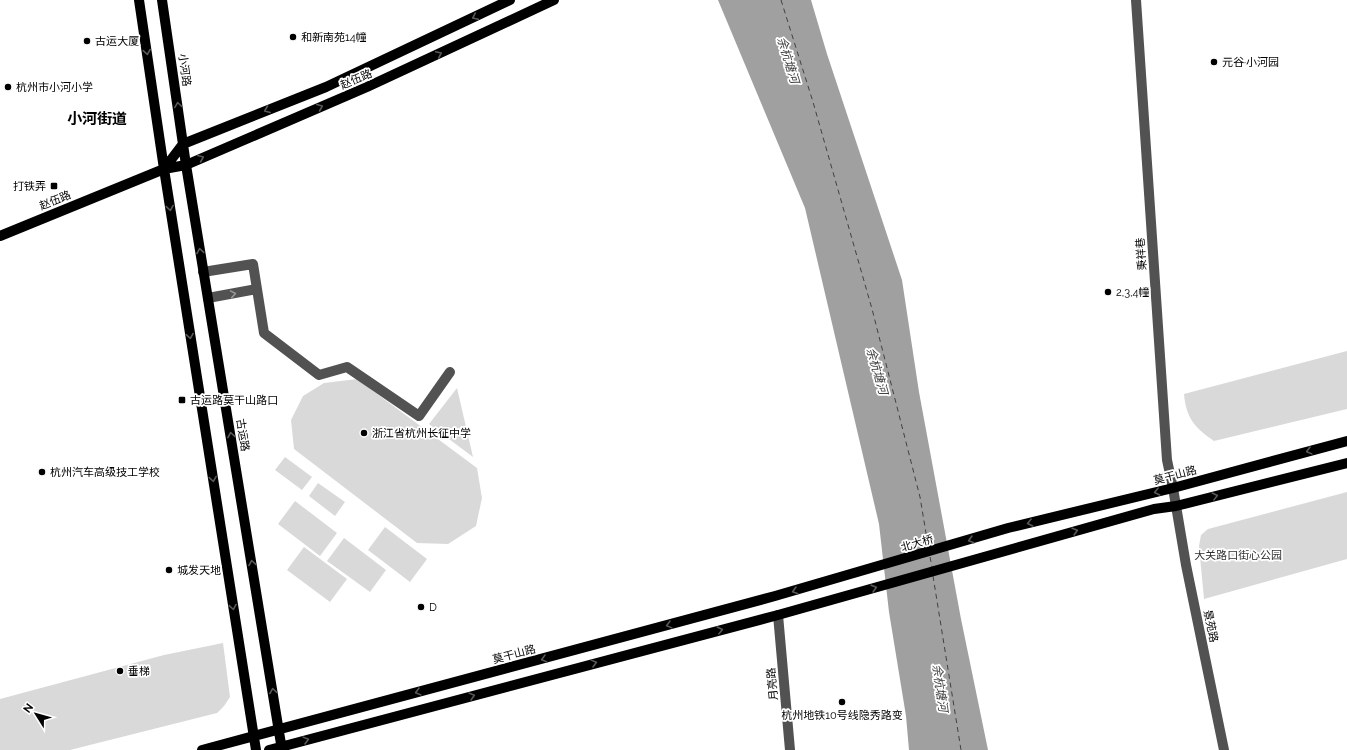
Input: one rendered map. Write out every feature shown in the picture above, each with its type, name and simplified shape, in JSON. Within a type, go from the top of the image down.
[{"type":"main road","points":[[139,0],[164,169],[256,750]]},
{"type":"main road","name":"小河路","points":[[162,0],[183,144]]},
{"type":"main road","name":"赵伍路","points":[[183,144],[326,87],[510,0]]},
{"type":"main road","name":"赵伍路","points":[[0,236],[164,169],[186,164],[367,87],[554,0]]},
{"type":"main road","points":[[164,169],[183,144]]},
{"type":"main road","name":"古运路","points":[[183,144],[282,748]]},
{"type":"main road","name":"莫干山路","points":[[1008,528],[1173,488],[1347,441]]},
{"type":"main road","points":[[269,750],[282,748],[778,615],[1154,510],[1176,506],[1347,463]]},
{"type":"main road","name":"北大桥","points":[[832,580],[1008,528]]},
{"type":"main road","name":"莫干山路","points":[[202,750],[832,580]]},
{"type":"street","name":"秉祥巷","points":[[1136,0],[1167,460],[1176,506]]},
{"type":"street","points":[[204,272],[253,264],[264,333],[319,375],[347,367],[419,416],[450,372]]},
{"type":"street","points":[[208,298],[257,289]]},
{"type":"street","name":"景苑路","points":[[1176,506],[1186,564],[1224,750]]},
{"type":"street","name":"月亮路","points":[[778,615],[790,750]]},
{"type":"green space","points":[[1347,351],[1347,409],[1214,441],[1197,427],[1189,416],[1184,394]]},
{"type":"green space","points":[[357,379],[477,468],[482,498],[476,526],[448,544],[417,543],[294,449],[291,420],[303,396],[324,383]]},
{"type":"green space","points":[[457,388],[473,457],[429,424]]},
{"type":"green space","points":[[285,457],[312,477],[302,490],[275,470]]},
{"type":"green space","points":[[318,483],[345,502],[335,516],[309,496]]},
{"type":"green space","name":"大关路口街心公园","points":[[1347,492],[1347,559],[1204,599],[1199,546],[1201,535],[1208,529]]},
{"type":"green space","points":[[295,501],[337,533],[320,556],[278,524]]},
{"type":"green space","points":[[385,527],[427,559],[410,582],[368,550]]},
{"type":"green space","points":[[344,538],[386,570],[370,592],[327,561]]},
{"type":"green space","points":[[304,547],[347,579],[330,602],[287,570]]},
{"type":"green space","points":[[223,643],[230,697],[217,713],[70,750],[0,750],[0,699],[164,655]]},
{"type":"water","name":"余杭塘河","points":[[718,0],[811,0],[827,54],[902,280],[919,392],[961,619],[988,750],[909,750],[906,716],[889,612],[879,524],[805,208]]},
{"type":"ferry route","points":[[781,0],[813,102],[872,309],[920,497],[928,545]]},
{"type":"ferry route","points":[[930,557],[932,567]]},
{"type":"ferry route","points":[[933,576],[961,750]]},
{"type":"place","name":"和新南苑14幢","points":[[293,37]]},
{"type":"place","name":"古运大厦","points":[[87,41]]},
{"type":"place","name":"元谷·小河园","points":[[1214,62]]},
{"type":"place","name":"杭州市小河小学","points":[[8,87]]},
{"type":"place","name":"打铁弄","points":[[54,186]]},
{"type":"place","name":"2,3,4幢","points":[[1108,292]]},
{"type":"place","name":"古运路莫干山路口","points":[[182,400]]},
{"type":"place","name":"浙江省杭州长征中学","points":[[364,433]]},
{"type":"place","name":"杭州汽车高级技工学校","points":[[42,472]]},
{"type":"place","name":"城发天地","points":[[169,570]]},
{"type":"place","name":"D","points":[[421,607]]},
{"type":"place","name":"垂梯","points":[[120,671]]},
{"type":"place","name":"杭州地铁10号线隐秀路变","points":[[842,702]]},
{"type":"district","name":"小河街道","points":[[97,119]]}]
